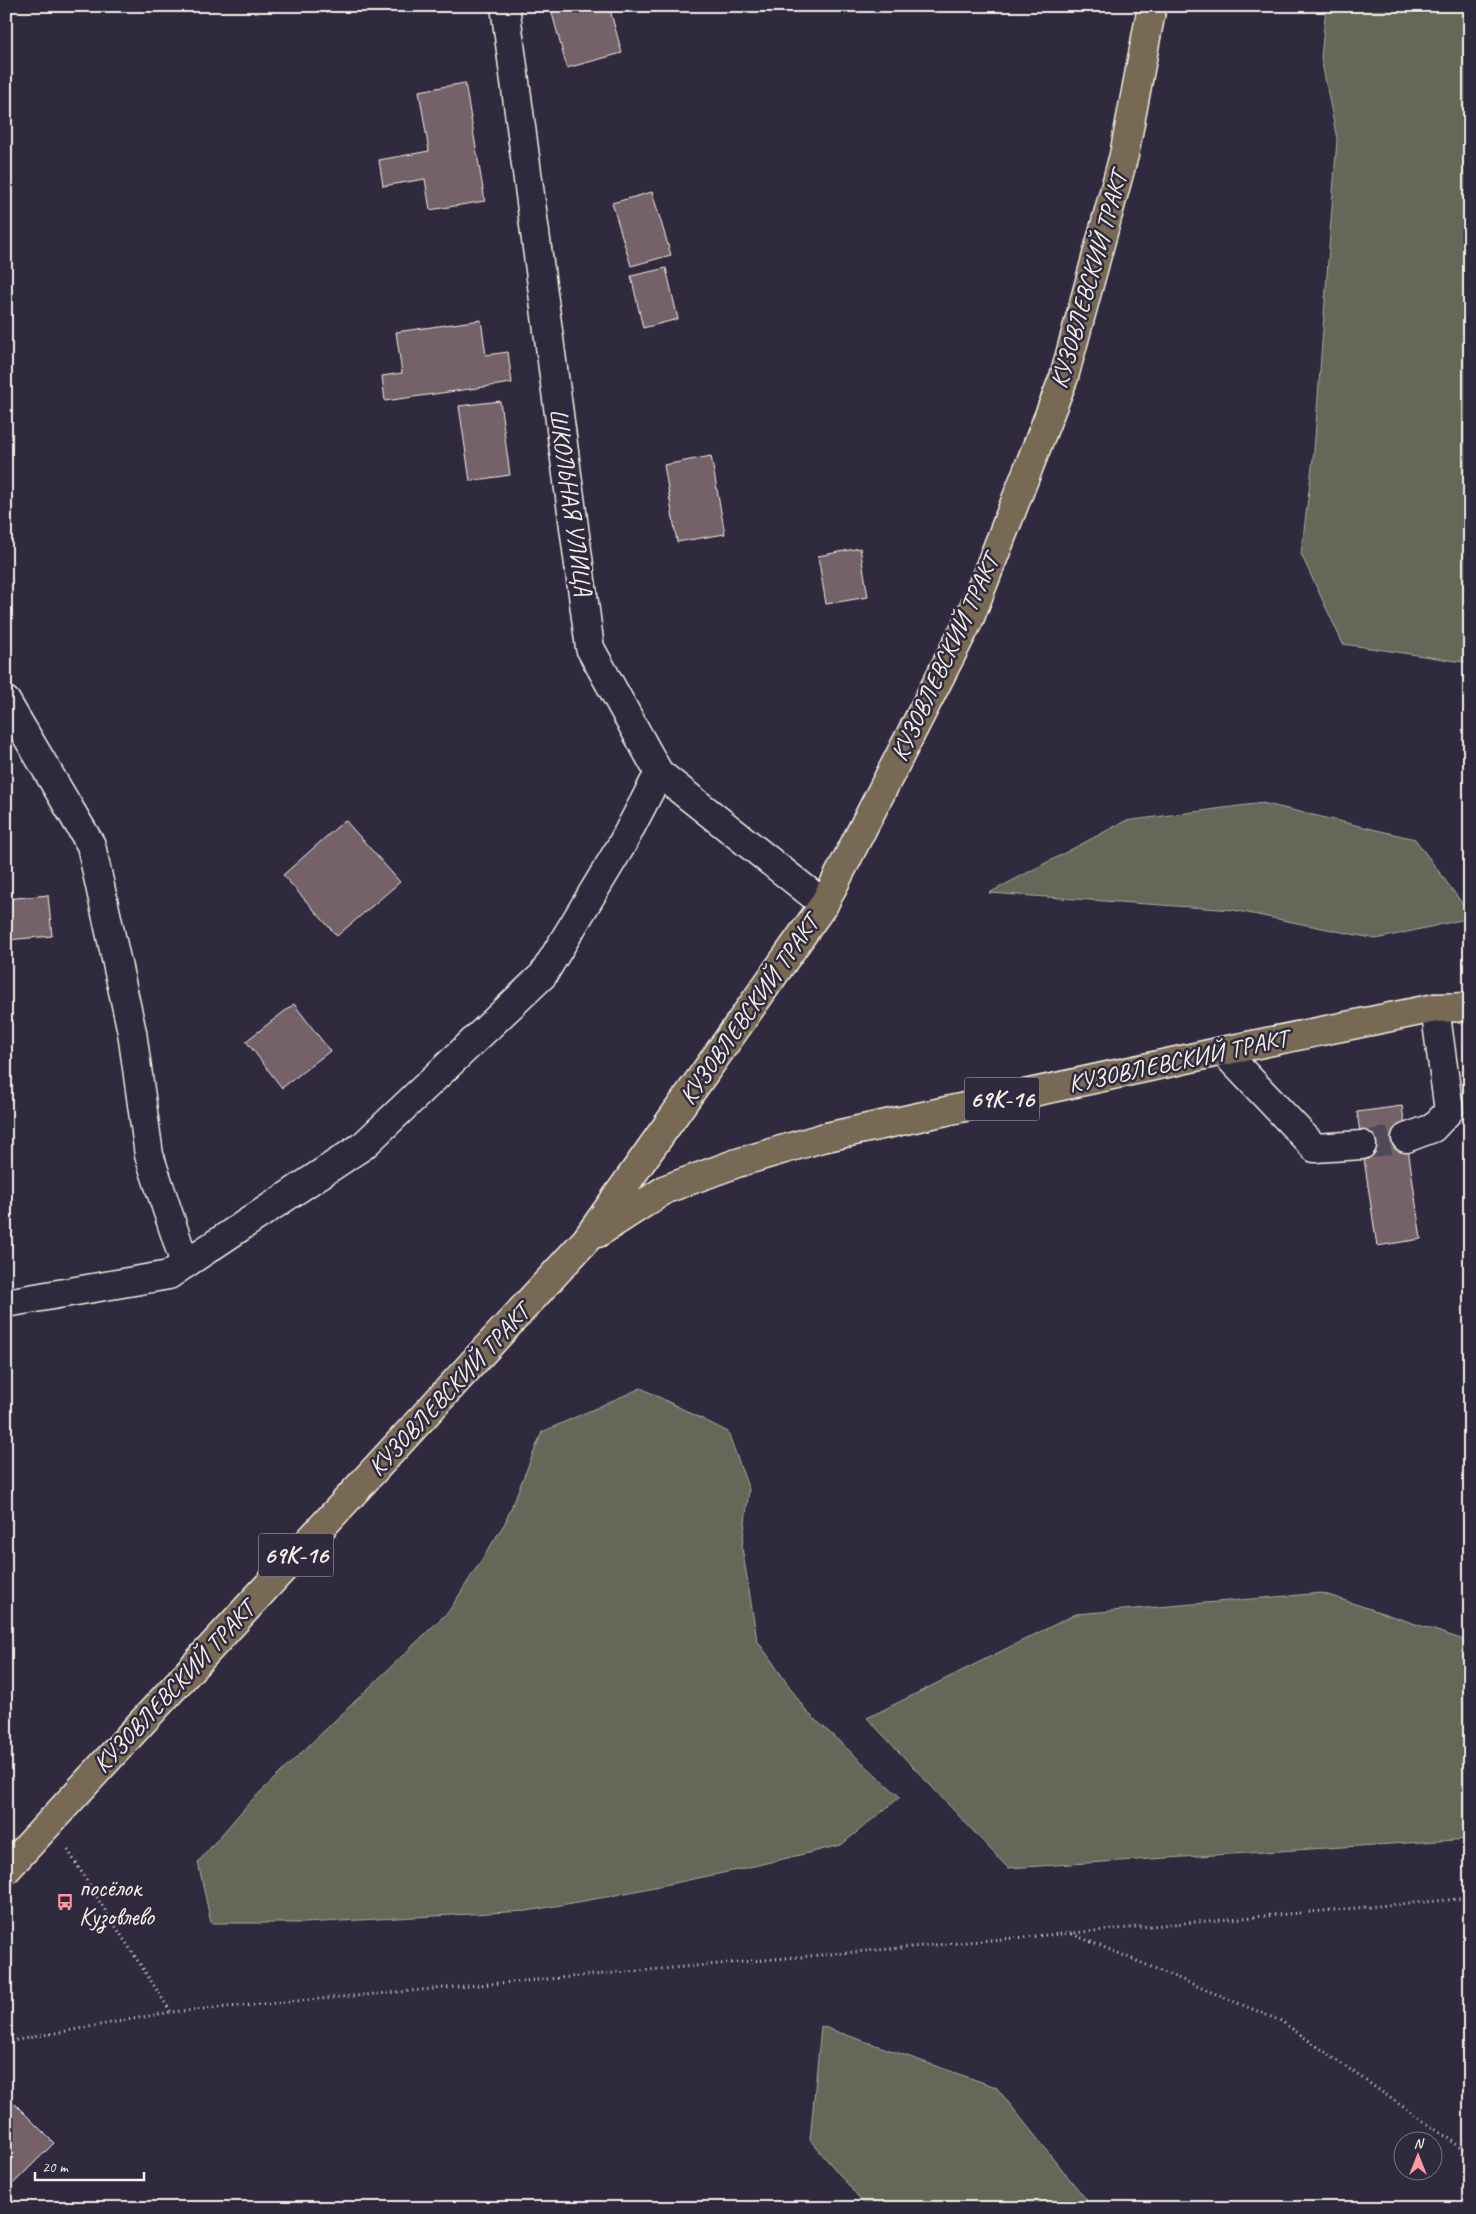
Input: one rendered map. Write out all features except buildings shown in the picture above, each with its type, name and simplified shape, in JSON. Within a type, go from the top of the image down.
[{"type":"main road","name":"КУЗОВЛЕВСКИЙ ТРАКТ","points":[[6,1870],[586,1240],[824,904],[969,620],[1064,376],[1124,155],[1152,6]]},
{"type":"main road","name":"КУЗОВЛЕВСКИЙ ТРАКТ","points":[[1435,1008],[1470,990]]},
{"type":"main road","name":"КУЗОВЛЕВСКИЙ ТРАКТ","points":[[586,1240],[666,1189],[737,1163],[822,1138],[1223,1051],[1435,1008],[1470,1006]]},
{"type":"street","name":"ШКОЛЬНАЯ УЛИЦА","points":[[505,6],[590,648],[659,773],[824,904]]},
{"type":"street","points":[[6,701],[91,845],[132,1032],[148,1155],[185,1264]]},
{"type":"street","points":[[6,1303],[169,1274],[364,1144],[543,975],[621,846],[659,773]]},
{"type":"street","points":[[1406,1138],[1433,1128],[1449,1111],[1435,1008]]},
{"type":"street","points":[[1223,1051],[1315,1148],[1362,1144]]},
{"type":"path","points":[[51,1821],[101,1904],[171,2012]]},
{"type":"path","points":[[6,2042],[171,2012],[1470,1898]]},
{"type":"path","points":[[1072,1934],[1281,2021],[1470,2154]]},
{"type":"green space","points":[[1326,6],[1470,6],[1470,663],[1343,644],[1301,554],[1314,451],[1337,139],[1321,58]]},
{"type":"green space","points":[[1262,803],[1415,839],[1470,914],[1470,918],[1376,939],[1233,910],[989,893],[1125,821]]},
{"type":"green space","points":[[641,1388],[728,1432],[749,1490],[742,1547],[757,1640],[807,1712],[900,1797],[841,1845],[742,1869],[606,1897],[527,1911],[304,1923],[211,1923],[198,1862],[248,1804],[449,1611],[505,1523],[542,1432]]},
{"type":"green space","points":[[1322,1593],[1470,1642],[1470,1839],[1008,1868],[867,1718],[1076,1614]]},
{"type":"green space","points":[[821,2026],[996,2087],[1093,2208],[868,2208],[810,2140]]},
{"type":"tunnel","points":[[1362,1145],[1406,1138]]},
{"type":"place","name":"посёлок Кузовлево","points":[[65,1902]]}]
